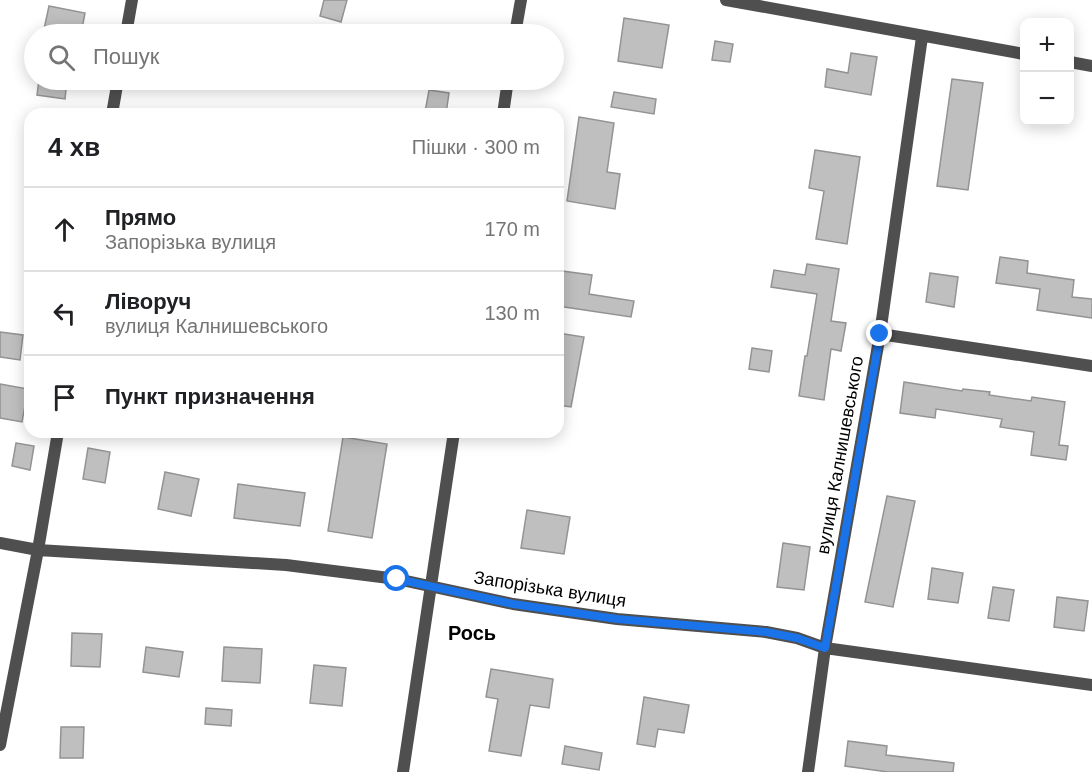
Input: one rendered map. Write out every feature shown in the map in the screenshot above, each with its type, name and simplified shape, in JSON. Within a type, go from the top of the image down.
[{"type":"street","points":[[128,24],[132,0]]},
{"type":"street","points":[[516,24],[520,0]]},
{"type":"street","points":[[726,0],[1020,53]]},
{"type":"street","name":"вулиця Калнишевського","points":[[808,772],[825,648],[880,334],[922,37]]},
{"type":"street","points":[[1074,63],[1092,66]]},
{"type":"street","points":[[113,108],[116,90]]},
{"type":"street","points":[[504,108],[507,90]]},
{"type":"street","points":[[880,334],[1092,366]]},
{"type":"street","points":[[0,746],[57,438]]},
{"type":"street","points":[[403,772],[453,438]]},
{"type":"street","name":"Запорізька вулиця","points":[[0,543],[38,550],[286,566],[397,579],[513,604],[617,619],[766,632],[797,638],[825,648],[1092,685]]},
{"type":"building","points":[[324,0],[347,0],[341,22],[320,16]]},
{"type":"building","points":[[49,6],[85,13],[83,24],[45,24]]},
{"type":"building","points":[[624,18],[669,25],[662,68],[618,61]]},
{"type":"building","points":[[715,41],[733,44],[730,62],[712,60]]},
{"type":"building","points":[[851,53],[877,57],[871,95],[825,87],[827,69],[848,73]]},
{"type":"building","points":[[952,79],[983,83],[968,190],[937,186]]},
{"type":"building","points":[[38,90],[66,90],[65,99],[37,95]]},
{"type":"building","points":[[429,90],[449,93],[447,108],[426,108]]},
{"type":"building","points":[[614,92],[656,99],[654,114],[611,107]]},
{"type":"building","points":[[579,117],[614,123],[607,172],[620,174],[615,209],[567,201]]},
{"type":"building","points":[[815,150],[860,157],[847,244],[816,239],[824,191],[809,188]]},
{"type":"building","points":[[1000,257],[1028,261],[1027,273],[1074,280],[1072,297],[1092,299],[1092,318],[1037,310],[1040,289],[996,283]]},
{"type":"building","points":[[807,264],[839,269],[831,321],[846,323],[841,351],[831,349],[824,400],[799,396],[817,294],[771,287],[774,270],[805,275]]},
{"type":"building","points":[[564,271],[592,275],[589,294],[634,301],[631,317],[564,307]]},
{"type":"building","points":[[930,273],[958,277],[954,307],[926,302]]},
{"type":"building","points":[[0,332],[23,335],[20,360],[0,357]]},
{"type":"building","points":[[564,334],[584,337],[571,407],[564,406]]},
{"type":"building","points":[[752,348],[772,351],[769,372],[749,369]]},
{"type":"building","points":[[904,382],[962,391],[963,389],[990,392],[989,395],[1031,401],[1032,397],[1065,402],[1059,445],[1068,446],[1066,460],[1031,455],[1034,432],[1000,427],[1002,419],[936,409],[935,418],[900,413]]},
{"type":"building","points":[[0,384],[24,388],[22,422],[0,418]]},
{"type":"building","points":[[343,438],[387,444],[372,538],[328,531]]},
{"type":"building","points":[[16,443],[34,446],[30,470],[12,466]]},
{"type":"building","points":[[88,448],[110,452],[105,483],[83,479]]},
{"type":"building","points":[[165,472],[199,479],[191,516],[158,509]]},
{"type":"building","points":[[238,484],[305,493],[300,526],[234,518]]},
{"type":"building","points":[[887,496],[915,501],[893,607],[865,602]]},
{"type":"building","points":[[527,510],[570,517],[564,554],[521,548]]},
{"type":"building","points":[[783,543],[810,547],[804,590],[777,587]]},
{"type":"building","points":[[932,568],[963,573],[958,603],[928,599]]},
{"type":"building","points":[[993,587],[1014,590],[1009,621],[988,618]]},
{"type":"building","points":[[1057,597],[1088,601],[1084,631],[1054,627]]},
{"type":"building","points":[[72,633],[102,634],[100,667],[71,666]]},
{"type":"building","points":[[146,647],[183,652],[179,677],[143,672]]},
{"type":"building","points":[[224,647],[262,649],[260,683],[222,681]]},
{"type":"building","points":[[314,665],[346,668],[342,706],[310,703]]},
{"type":"building","points":[[491,669],[553,679],[549,708],[530,705],[521,756],[489,751],[498,699],[486,697]]},
{"type":"building","points":[[644,697],[689,705],[684,733],[658,729],[655,747],[637,744]]},
{"type":"building","points":[[206,708],[232,710],[231,726],[205,724]]},
{"type":"building","points":[[61,727],[84,727],[83,758],[60,758]]},
{"type":"building","points":[[848,741],[887,746],[886,755],[954,763],[953,772],[888,772],[845,766]]},
{"type":"building","points":[[565,746],[602,753],[599,770],[562,764]]},
{"type":"district","name":"Рось","points":[[472,633]]},
{"type":"route","points":[[397,579],[513,604],[617,619],[766,632],[797,638],[825,648],[880,334]]}]
